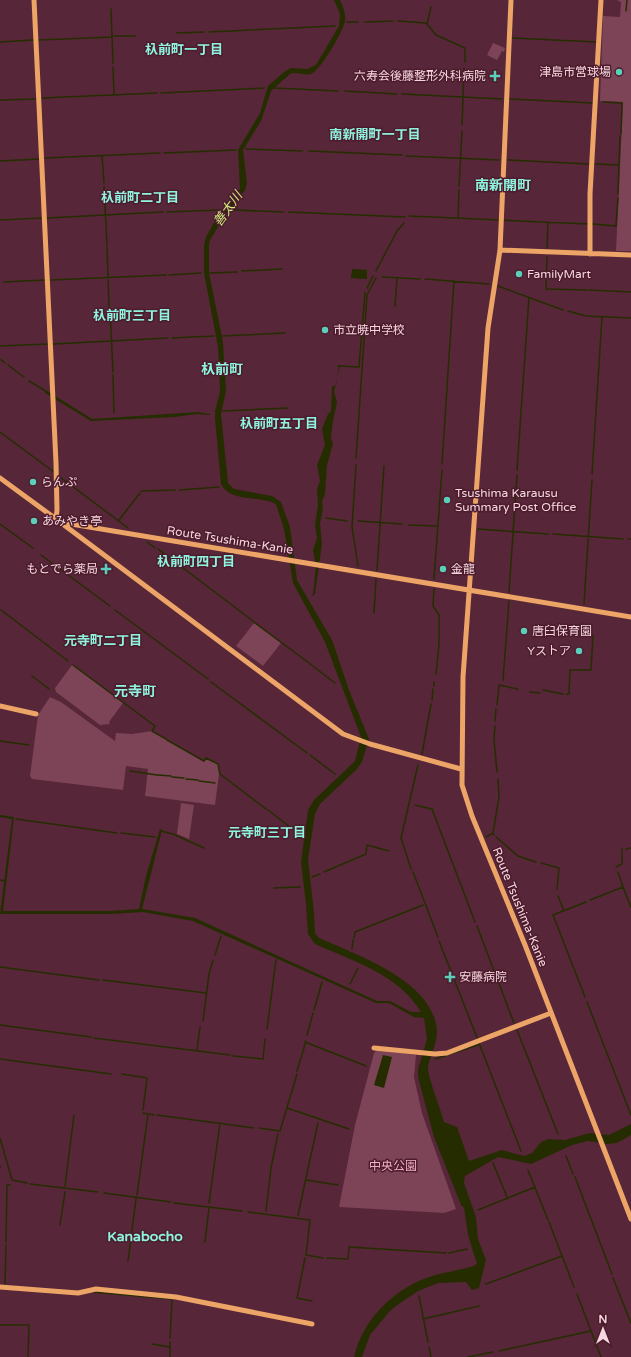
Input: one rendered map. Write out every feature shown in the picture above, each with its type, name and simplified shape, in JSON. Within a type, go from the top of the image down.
[{"type":"street","points":[[34,0],[53,390],[57,494],[56,519],[330,726],[343,734],[370,744],[461,769]]},
{"type":"street","points":[[470,590],[488,328],[500,250],[500,220],[511,0]]},
{"type":"street","points":[[590,254],[590,224],[601,0]]},
{"type":"street","points":[[500,250],[631,255]]},
{"type":"street","name":"Route Tsushima-Kanie","points":[[0,478],[56,519],[65,523],[631,617]]},
{"type":"street","name":"Route Tsushima-Kanie","points":[[470,590],[462,677],[462,785],[470,811],[525,945],[631,1219]]},
{"type":"street","points":[[0,706],[36,714]]},
{"type":"street","points":[[374,1048],[435,1054],[447,1053],[551,1013]]},
{"type":"street","points":[[0,1287],[78,1294],[96,1289],[176,1297],[312,1324]]},
{"type":"green space","points":[[617,0],[631,0],[631,251],[616,251],[623,102],[600,101],[603,16],[620,17],[621,2]]},
{"type":"green space","points":[[493,43],[505,48],[504,52],[502,51],[497,60],[487,55]]},
{"type":"green space","points":[[254,623],[281,643],[263,666],[236,646]]},
{"type":"green space","points":[[72,665],[123,703],[109,722],[110,724],[100,725],[56,692],[55,688]]},
{"type":"green space","points":[[50,697],[61,702],[115,741],[116,733],[132,734],[152,731],[204,762],[206,759],[218,764],[219,774],[215,805],[145,796],[148,769],[126,766],[123,790],[32,779],[30,776],[38,715]]},
{"type":"green space","points":[[181,803],[194,805],[189,839],[177,834]]},
{"type":"green space","name":"中央公園","points":[[377,1050],[416,1055],[414,1077],[422,1113],[456,1209],[444,1213],[339,1207],[355,1125],[374,1053]]},
{"type":"water","name":"善太川","points":[[334,0],[340,0],[345,13],[344,26],[341,33],[331,50],[315,71],[311,74],[290,74],[271,91],[261,121],[243,150],[247,183],[245,190],[226,214],[210,240],[209,245],[209,273],[223,342],[226,391],[221,414],[228,483],[234,489],[272,496],[281,502],[290,527],[297,580],[332,640],[349,690],[369,739],[362,762],[356,770],[320,804],[315,814],[308,859],[315,933],[319,938],[391,972],[408,984],[423,998],[433,1013],[437,1031],[436,1042],[428,1065],[430,1080],[444,1122],[457,1127],[469,1161],[502,1150],[524,1156],[532,1153],[541,1142],[548,1139],[565,1140],[590,1133],[609,1135],[631,1124],[631,1135],[617,1143],[607,1144],[588,1141],[572,1145],[531,1164],[498,1157],[465,1176],[464,1183],[476,1217],[478,1239],[486,1260],[479,1288],[472,1290],[466,1282],[438,1283],[418,1291],[389,1312],[370,1335],[362,1357],[354,1357],[358,1343],[373,1318],[393,1297],[418,1281],[477,1264],[468,1235],[464,1208],[461,1205],[434,1137],[418,1077],[418,1069],[427,1039],[424,1018],[414,1017],[389,1003],[376,1003],[193,921],[143,912],[111,914],[0,914],[12,819],[0,817],[0,815],[14,817],[3,911],[111,911],[139,909],[146,876],[160,829],[162,830],[142,909],[195,918],[377,1001],[390,1001],[411,1012],[421,1012],[400,988],[387,978],[374,970],[315,944],[308,934],[301,862],[308,810],[314,800],[355,761],[361,737],[325,642],[293,583],[284,529],[276,504],[269,501],[246,498],[232,494],[221,484],[215,418],[215,411],[220,392],[218,347],[204,273],[204,245],[206,237],[215,221],[240,189],[238,150],[260,113],[268,86],[291,68],[307,69],[316,65],[339,26],[340,14]]},
{"type":"water","points":[[352,269],[367,270],[367,279],[351,278]]},
{"type":"water","points":[[332,386],[335,386],[334,392],[337,402],[331,438],[333,444],[327,465],[325,494],[322,502],[323,509],[320,524],[322,544],[315,594],[311,597],[313,594],[316,566],[313,550],[317,538],[315,525],[318,505],[317,489],[320,481],[317,465],[325,445],[322,429],[328,414],[331,411]]},
{"type":"water","points":[[44,389],[92,419],[198,412],[210,415],[197,414],[175,417],[91,421],[45,393]]},
{"type":"water","points":[[383,1055],[392,1057],[384,1088],[374,1085]]},
{"type":"waterway","points":[[626,11],[627,0]]},
{"type":"waterway","points":[[427,24],[431,7]]},
{"type":"waterway","points":[[111,9],[113,63]]},
{"type":"waterway","points":[[365,22],[393,21]]},
{"type":"waterway","points":[[398,21],[426,23],[436,35],[465,48],[465,62]]},
{"type":"waterway","points":[[347,22],[358,22]]},
{"type":"waterway","points":[[209,32],[335,26]]},
{"type":"waterway","points":[[177,33],[204,32]]},
{"type":"waterway","points":[[114,36],[135,36]]},
{"type":"waterway","points":[[39,40],[112,37]]},
{"type":"waterway","points":[[513,38],[596,42]]},
{"type":"waterway","points":[[0,42],[34,40]]},
{"type":"waterway","points":[[113,67],[114,95]]},
{"type":"waterway","points":[[462,125],[464,68]]},
{"type":"waterway","points":[[161,93],[264,88]]},
{"type":"waterway","points":[[274,88],[338,91]]},
{"type":"waterway","points":[[345,91],[397,94]]},
{"type":"waterway","points":[[42,98],[157,93]]},
{"type":"waterway","points":[[402,94],[502,99]]},
{"type":"waterway","points":[[0,100],[37,99]]},
{"type":"waterway","points":[[510,99],[593,103]]},
{"type":"waterway","points":[[603,102],[622,103],[621,134]]},
{"type":"waterway","points":[[459,186],[462,131]]},
{"type":"waterway","points":[[618,194],[620,136]]},
{"type":"waterway","points":[[246,149],[302,151]]},
{"type":"waterway","points":[[164,153],[236,150]]},
{"type":"waterway","points":[[309,151],[402,155]]},
{"type":"waterway","points":[[45,158],[160,153]]},
{"type":"waterway","points":[[102,156],[104,183]]},
{"type":"waterway","points":[[406,156],[499,160]]},
{"type":"waterway","points":[[0,161],[40,159]]},
{"type":"waterway","points":[[508,160],[589,164]]},
{"type":"waterway","points":[[595,164],[619,165]]},
{"type":"waterway","points":[[104,187],[107,245]]},
{"type":"waterway","points":[[458,218],[459,190]]},
{"type":"waterway","points":[[592,224],[616,226],[618,198]]},
{"type":"waterway","name":"善太川","points":[[167,212],[219,210]]},
{"type":"waterway","name":"善太川","points":[[235,210],[283,212]]},
{"type":"waterway","points":[[47,218],[163,212]]},
{"type":"waterway","points":[[289,212],[405,217]]},
{"type":"waterway","points":[[409,216],[588,224]]},
{"type":"waterway","points":[[0,220],[42,218]]},
{"type":"waterway","points":[[547,248],[548,222]]},
{"type":"waterway","points":[[376,271],[397,231],[404,223]]},
{"type":"waterway","points":[[107,247],[109,306]]},
{"type":"waterway","points":[[547,257],[546,289],[587,290]]},
{"type":"waterway","points":[[242,271],[282,269]]},
{"type":"waterway","points":[[210,273],[237,272]]},
{"type":"waterway","points":[[169,275],[201,273]]},
{"type":"waterway","points":[[51,280],[166,275]]},
{"type":"waterway","points":[[367,288],[373,276]]},
{"type":"waterway","points":[[382,277],[420,279]]},
{"type":"waterway","points":[[356,458],[367,295],[376,278]]},
{"type":"waterway","points":[[395,306],[397,278]]},
{"type":"waterway","points":[[425,279],[489,284]]},
{"type":"waterway","points":[[4,282],[45,280]]},
{"type":"waterway","points":[[442,464],[454,281]]},
{"type":"waterway","points":[[498,286],[563,310]]},
{"type":"waterway","points":[[589,290],[631,292]]},
{"type":"waterway","points":[[338,366],[359,367],[365,292]]},
{"type":"waterway","points":[[517,470],[529,297]]},
{"type":"waterway","points":[[110,311],[113,372]]},
{"type":"waterway","points":[[568,311],[586,316],[631,318]]},
{"type":"waterway","points":[[592,474],[602,317]]},
{"type":"waterway","points":[[223,336],[285,333]]},
{"type":"waterway","points":[[172,338],[214,336]]},
{"type":"waterway","points":[[53,344],[168,338]]},
{"type":"waterway","points":[[0,346],[48,344]]},
{"type":"waterway","points":[[0,359],[5,363]]},
{"type":"waterway","points":[[8,365],[24,377]]},
{"type":"waterway","points":[[113,375],[114,413]]},
{"type":"waterway","points":[[29,381],[44,390]]},
{"type":"waterway","points":[[223,411],[288,408]]},
{"type":"waterway","points":[[0,432],[54,472]]},
{"type":"waterway","points":[[356,465],[352,527],[358,566]]},
{"type":"waterway","points":[[377,570],[384,466]]},
{"type":"waterway","points":[[434,579],[442,470]]},
{"type":"waterway","points":[[509,592],[517,475]]},
{"type":"waterway","points":[[60,477],[128,528]]},
{"type":"waterway","points":[[584,604],[592,480]]},
{"type":"waterway","points":[[179,490],[219,487]]},
{"type":"waterway","points":[[141,491],[175,490]]},
{"type":"waterway","points":[[119,520],[140,493]]},
{"type":"waterway","points":[[326,518],[347,521]]},
{"type":"waterway","points":[[358,521],[402,524]]},
{"type":"waterway","points":[[0,524],[33,548]]},
{"type":"waterway","points":[[409,525],[437,526]]},
{"type":"waterway","points":[[478,529],[548,534]]},
{"type":"waterway","points":[[553,534],[623,539]]},
{"type":"waterway","points":[[147,542],[155,548]]},
{"type":"waterway","points":[[158,549],[253,621]]},
{"type":"waterway","points":[[41,555],[110,606]]},
{"type":"waterway","points":[[374,613],[376,579]]},
{"type":"waterway","points":[[434,589],[433,606],[439,615],[439,644],[436,674]]},
{"type":"waterway","points":[[503,680],[509,601]]},
{"type":"waterway","points":[[1,610],[68,661]]},
{"type":"waterway","points":[[115,610],[208,679]]},
{"type":"waterway","points":[[254,622],[313,666]]},
{"type":"waterway","points":[[566,694],[569,694],[570,670],[591,670],[593,635]]},
{"type":"waterway","points":[[73,665],[155,726],[152,731],[166,739]]},
{"type":"waterway","points":[[314,667],[335,683]]},
{"type":"waterway","points":[[32,676],[49,689]]},
{"type":"waterway","points":[[211,682],[307,753]]},
{"type":"waterway","points":[[497,705],[499,685],[518,689]]},
{"type":"waterway","points":[[432,700],[433,689]]},
{"type":"waterway","points":[[543,690],[563,694]]},
{"type":"waterway","points":[[530,692],[540,693]]},
{"type":"waterway","points":[[422,754],[431,704]]},
{"type":"waterway","points":[[495,721],[496,709]]},
{"type":"waterway","points":[[495,726],[494,739],[497,772]]},
{"type":"waterway","points":[[167,740],[204,761],[206,758],[218,764],[220,774],[266,809]]},
{"type":"waterway","points":[[0,741],[29,745]]},
{"type":"waterway","points":[[310,755],[335,774]]},
{"type":"waterway","points":[[411,869],[401,838],[418,765]]},
{"type":"waterway","points":[[130,771],[157,775]]},
{"type":"waterway","points":[[158,775],[171,776]]},
{"type":"waterway","points":[[172,777],[184,778]]},
{"type":"waterway","points":[[186,779],[198,780]]},
{"type":"waterway","points":[[493,833],[499,797],[498,779]]},
{"type":"waterway","points":[[199,781],[207,782]]},
{"type":"waterway","points":[[208,782],[215,783]]},
{"type":"waterway","points":[[415,805],[432,809],[475,922]]},
{"type":"waterway","points":[[268,810],[299,834]]},
{"type":"waterway","points":[[16,819],[117,833]]},
{"type":"waterway","points":[[161,831],[173,834],[204,848]]},
{"type":"waterway","points":[[121,833],[155,837]]},
{"type":"waterway","points":[[486,837],[493,833],[494,835]]},
{"type":"waterway","points":[[496,837],[518,856],[536,862]]},
{"type":"waterway","points":[[324,872],[366,854],[367,845],[389,851]]},
{"type":"waterway","points":[[626,849],[631,848]]},
{"type":"waterway","points":[[616,867],[622,864],[622,849]]},
{"type":"waterway","points":[[541,863],[559,868],[557,889]]},
{"type":"waterway","points":[[413,872],[438,937]]},
{"type":"waterway","points":[[590,900],[623,887],[618,872]]},
{"type":"waterway","points":[[312,877],[320,874]]},
{"type":"waterway","points":[[0,880],[6,881]]},
{"type":"waterway","points":[[274,888],[300,887]]},
{"type":"waterway","points":[[623,887],[631,907]]},
{"type":"waterway","points":[[558,896],[564,911]]},
{"type":"waterway","points":[[585,997],[553,915],[586,902]]},
{"type":"waterway","points":[[354,938],[355,932],[423,905]]},
{"type":"waterway","points":[[477,926],[514,1023]]},
{"type":"waterway","points":[[215,955],[221,936]]},
{"type":"waterway","points":[[352,949],[353,940]]},
{"type":"waterway","points":[[439,941],[478,1040]]},
{"type":"waterway","points":[[203,1021],[209,974],[213,960]]},
{"type":"waterway","points":[[267,1029],[276,960]]},
{"type":"waterway","points":[[0,967],[99,980]]},
{"type":"waterway","points":[[350,984],[358,968]]},
{"type":"waterway","points":[[103,980],[206,993]]},
{"type":"waterway","points":[[314,1010],[322,982]]},
{"type":"waterway","points":[[587,1002],[631,1115]]},
{"type":"waterway","points":[[307,1035],[313,1013]]},
{"type":"waterway","points":[[0,1025],[91,1037]]},
{"type":"waterway","points":[[197,1050],[200,1027]]},
{"type":"waterway","points":[[517,1030],[558,1134]]},
{"type":"waterway","points":[[94,1038],[230,1055]]},
{"type":"waterway","points":[[233,1056],[263,1059],[265,1039]]},
{"type":"waterway","points":[[297,1071],[306,1041]]},
{"type":"waterway","points":[[305,1042],[366,1066]]},
{"type":"waterway","points":[[479,1043],[521,1151]]},
{"type":"waterway","points":[[435,1059],[478,1045]]},
{"type":"waterway","points":[[0,1059],[111,1074]]},
{"type":"waterway","points":[[122,1074],[147,1078],[143,1110]]},
{"type":"waterway","points":[[259,1128],[280,1131],[297,1074]]},
{"type":"waterway","points":[[287,1108],[349,1129]]},
{"type":"waterway","points":[[143,1113],[154,1115]]},
{"type":"waterway","points":[[137,1195],[148,1114]]},
{"type":"waterway","points":[[65,1186],[74,1115]]},
{"type":"waterway","points":[[157,1115],[254,1128]]},
{"type":"waterway","points":[[209,1203],[220,1123]]},
{"type":"waterway","points":[[298,1215],[318,1123]]},
{"type":"waterway","points":[[266,1211],[271,1168],[278,1134]]},
{"type":"waterway","points":[[0,1138],[12,1180],[27,1183]]},
{"type":"waterway","points":[[566,1156],[573,1174]]},
{"type":"waterway","points":[[493,1163],[507,1197]]},
{"type":"waterway","points":[[528,1170],[548,1220]]},
{"type":"waterway","points":[[575,1177],[612,1274]]},
{"type":"waterway","points":[[306,1180],[338,1185]]},
{"type":"waterway","points":[[30,1184],[98,1192]]},
{"type":"waterway","points":[[6,1242],[7,1185],[10,1185]]},
{"type":"waterway","points":[[478,1210],[535,1187]]},
{"type":"waterway","points":[[60,1225],[65,1192]]},
{"type":"waterway","points":[[104,1193],[171,1202]]},
{"type":"waterway","points":[[128,1261],[136,1199]]},
{"type":"waterway","points":[[174,1203],[242,1211]]},
{"type":"waterway","points":[[205,1242],[209,1208]]},
{"type":"waterway","points":[[248,1212],[310,1220],[306,1255],[323,1258]]},
{"type":"waterway","points":[[549,1222],[574,1287]]},
{"type":"waterway","points":[[5,1284],[6,1245]]},
{"type":"waterway","points":[[327,1258],[348,1259],[349,1247],[446,1253]]},
{"type":"waterway","points":[[449,1253],[467,1249]]},
{"type":"waterway","points":[[486,1284],[562,1256]]},
{"type":"waterway","points":[[305,1258],[297,1298],[312,1301]]},
{"type":"waterway","points":[[613,1278],[631,1323]]},
{"type":"waterway","points":[[92,1292],[172,1299],[170,1338]]},
{"type":"waterway","points":[[577,1294],[601,1357]]},
{"type":"waterway","points":[[419,1296],[428,1342]]},
{"type":"waterway","points":[[423,1319],[479,1306]]},
{"type":"waterway","points":[[0,1325],[29,1325],[28,1357]]},
{"type":"waterway","points":[[499,1351],[591,1331]]},
{"type":"waterway","points":[[170,1342],[170,1357]]},
{"type":"waterway","points":[[152,1344],[170,1347]]},
{"type":"waterway","points":[[429,1347],[431,1357]]},
{"type":"waterway","points":[[468,1357],[493,1352]]},
{"type":"place","name":"津島市営球場","points":[[619,72]]},
{"type":"place","name":"六寿会後藤整形外科病院","points":[[495,76]]},
{"type":"place","name":"FamilyMart","points":[[519,274]]},
{"type":"place","name":"市立暁中学校","points":[[325,330]]},
{"type":"place","name":"らんぷ","points":[[33,482]]},
{"type":"place","name":"Tsushima Karausu Summary Post Office","points":[[447,500]]},
{"type":"place","name":"あみやき亭","points":[[34,521]]},
{"type":"place","name":"もとでら薬局","points":[[106,569]]},
{"type":"place","name":"金龍","points":[[443,569]]},
{"type":"place","name":"唐臼保育園","points":[[524,631]]},
{"type":"place","name":"Yストア","points":[[579,651]]},
{"type":"place","name":"安藤病院","points":[[450,977]]},
{"type":"district","name":"杁前町一丁目","points":[[184,50]]},
{"type":"district","name":"南新開町一丁目","points":[[375,135]]},
{"type":"district","name":"南新開町","points":[[503,185]]},
{"type":"district","name":"杁前町二丁目","points":[[140,198]]},
{"type":"district","name":"杁前町三丁目","points":[[132,316]]},
{"type":"district","name":"杁前町","points":[[222,369]]},
{"type":"district","name":"杁前町五丁目","points":[[279,424]]},
{"type":"district","name":"杁前町四丁目","points":[[196,562]]},
{"type":"district","name":"元寺町二丁目","points":[[103,641]]},
{"type":"district","name":"元寺町","points":[[135,691]]},
{"type":"district","name":"元寺町三丁目","points":[[267,833]]},
{"type":"district","name":"Kanabocho","points":[[145,1236]]}]
